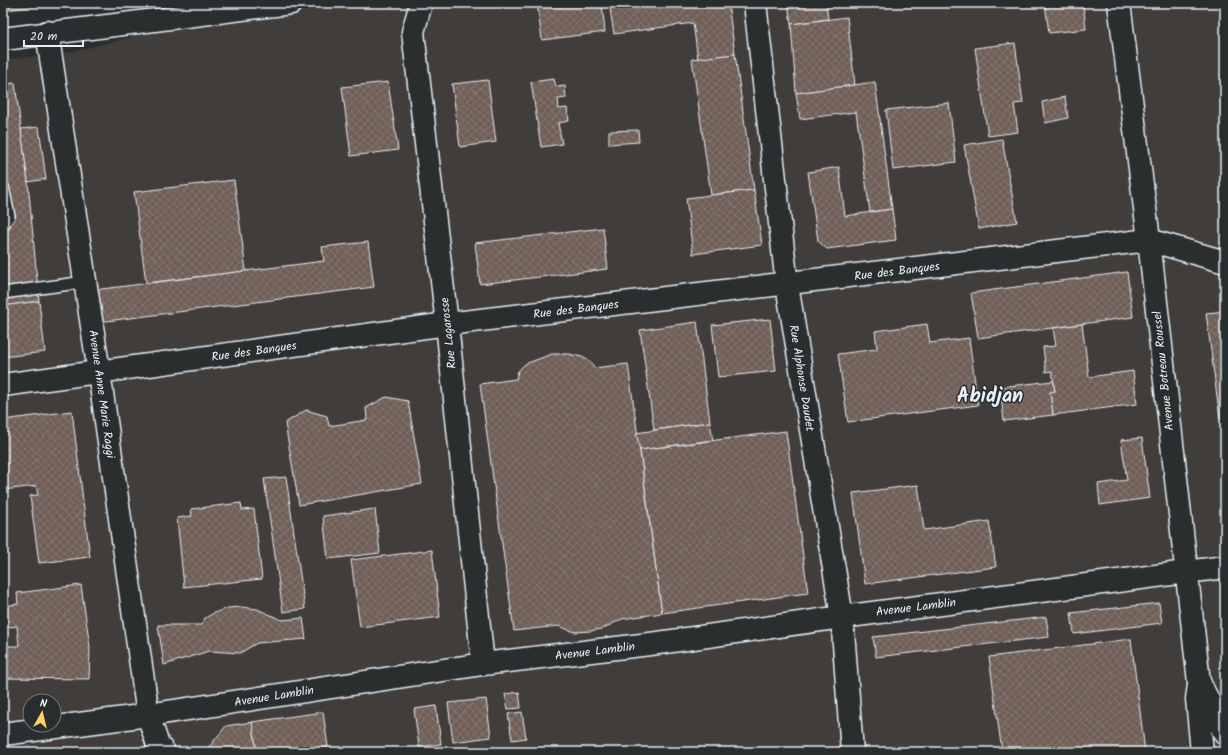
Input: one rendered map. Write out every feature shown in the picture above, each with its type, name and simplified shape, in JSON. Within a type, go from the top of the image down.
[{"type":"street","name":"Rue Lagarosse","points":[[421,3],[412,32],[447,324],[483,664]]},
{"type":"street","name":"Rue Alphonse Daudet","points":[[755,3],[787,284],[842,617],[852,752]]},
{"type":"street","name":"Avenue Botreau Roussel","points":[[1118,3],[1149,240],[1188,572],[1199,682],[1225,734]]},
{"type":"street","points":[[3,39],[187,9],[279,4]]},
{"type":"street","name":"Avenue Anne Marie Raggi","points":[[47,32],[68,161],[148,715],[158,745],[164,752]]},
{"type":"street","name":"Rue des Banques","points":[[3,386],[447,324],[1149,240]]},
{"type":"street","points":[[1149,240],[1225,262]]},
{"type":"street","name":"Avenue Lamblin","points":[[3,734],[148,715],[483,664],[658,643],[842,617],[1225,567]]},
{"type":"street","points":[[1199,682],[1197,699],[1202,752]]},
{"type":"lane","points":[[3,187],[9,216],[3,225]]},
{"type":"lane","points":[[3,293],[85,282]]},
{"type":"shaded area","points":[[207,3],[1225,3],[1225,752],[3,752],[3,60],[70,52],[205,19]]},
{"type":"green space","points":[[3,3],[55,3],[3,11]]},
{"type":"building","points":[[537,3],[602,3],[605,32],[542,40]]},
{"type":"building","points":[[609,3],[728,3],[735,54],[698,59],[693,23],[614,34]]},
{"type":"building","points":[[788,3],[826,3],[828,19],[791,24]]},
{"type":"building","points":[[1045,3],[1083,3],[1086,29],[1049,33]]},
{"type":"building","points":[[847,17],[855,85],[796,93],[791,24]]},
{"type":"building","points":[[1015,43],[1023,103],[1014,104],[1018,132],[988,136],[975,48]]},
{"type":"building","points":[[735,54],[754,190],[711,195],[692,59]]},
{"type":"building","points":[[554,79],[556,87],[565,86],[566,98],[558,99],[559,109],[567,108],[569,121],[558,123],[562,144],[541,147],[531,82]]},
{"type":"building","points":[[488,80],[496,142],[460,147],[452,84]]},
{"type":"building","points":[[388,82],[398,150],[351,156],[342,87]]},
{"type":"building","points":[[875,82],[892,209],[870,212],[856,112],[800,119],[796,93]]},
{"type":"building","points":[[15,83],[28,182],[39,301],[3,306],[3,84]]},
{"type":"building","points":[[1065,97],[1068,118],[1045,123],[1042,102]]},
{"type":"building","points":[[949,103],[956,162],[893,170],[886,110]]},
{"type":"building","points":[[39,127],[46,179],[28,182],[21,129]]},
{"type":"building","points":[[638,130],[639,142],[609,144],[609,131]]},
{"type":"building","points":[[1002,139],[1017,222],[979,229],[964,145]]},
{"type":"building","points":[[839,167],[845,216],[892,209],[896,240],[827,249],[818,241],[808,172]]},
{"type":"building","points":[[234,180],[246,271],[146,283],[134,192]]},
{"type":"building","points":[[754,190],[762,245],[693,254],[686,198]]},
{"type":"building","points":[[603,228],[608,269],[480,284],[475,243]]},
{"type":"building","points":[[368,242],[374,287],[99,322],[94,290],[324,261],[322,247]]},
{"type":"building","points":[[1127,272],[1133,317],[978,338],[971,293]]},
{"type":"building","points":[[39,301],[45,352],[3,357],[3,306]]},
{"type":"building","points":[[1225,311],[1225,418],[1220,419],[1206,313]]},
{"type":"building","points":[[770,319],[776,371],[718,377],[712,325]]},
{"type":"building","points":[[697,322],[710,422],[654,430],[640,330]]},
{"type":"building","points":[[927,324],[930,343],[969,338],[978,405],[848,422],[838,354],[877,349],[875,331]]},
{"type":"building","points":[[1082,324],[1089,377],[1133,371],[1137,404],[1053,415],[1050,392],[1055,391],[1052,371],[1046,372],[1043,347],[1056,346],[1053,328]]},
{"type":"building","points":[[552,354],[569,354],[582,357],[591,362],[594,368],[628,364],[662,613],[622,619],[602,629],[590,631],[575,632],[558,626],[514,631],[480,384],[516,379],[518,371],[525,364]]},
{"type":"building","points":[[1053,381],[1055,391],[1050,392],[1053,415],[1004,421],[1000,387]]},
{"type":"building","points":[[386,397],[408,401],[422,484],[299,505],[285,423],[306,410],[327,416],[329,426],[367,420],[366,408]]},
{"type":"building","points":[[72,411],[90,557],[39,563],[30,496],[38,495],[36,486],[3,490],[3,420]]},
{"type":"building","points":[[710,422],[713,440],[640,450],[636,433]]},
{"type":"building","points":[[786,431],[808,593],[662,613],[640,450]]},
{"type":"building","points":[[1142,438],[1150,498],[1100,505],[1098,484],[1127,480],[1121,440]]},
{"type":"building","points":[[286,477],[305,609],[283,612],[264,479]]},
{"type":"building","points":[[918,485],[924,530],[989,521],[996,567],[865,584],[853,493]]},
{"type":"building","points":[[241,503],[242,510],[254,509],[262,579],[184,587],[177,518],[192,516],[191,509]]},
{"type":"building","points":[[375,509],[380,553],[328,559],[323,516]]},
{"type":"building","points":[[432,550],[440,617],[360,627],[351,560]]},
{"type":"building","points":[[81,585],[90,647],[89,679],[3,678],[3,646],[19,646],[17,626],[3,628],[3,606],[18,604],[17,593]]},
{"type":"building","points":[[1159,603],[1162,623],[1074,634],[1071,613]]},
{"type":"building","points":[[241,607],[257,609],[282,620],[303,618],[306,639],[257,643],[240,653],[209,651],[164,665],[158,625],[201,625],[205,618],[214,613],[228,608]]},
{"type":"building","points":[[1046,617],[1049,637],[876,657],[873,637]]},
{"type":"building","points":[[1131,639],[1145,752],[1002,752],[989,657]]},
{"type":"building","points":[[519,692],[521,708],[508,709],[505,694]]},
{"type":"building","points":[[486,699],[491,737],[453,742],[448,703]]},
{"type":"building","points":[[436,706],[441,744],[419,747],[414,709]]},
{"type":"building","points":[[323,712],[328,747],[296,752],[257,752],[252,722]]},
{"type":"building","points":[[522,712],[526,738],[512,740],[508,714]]},
{"type":"building","points":[[252,722],[257,752],[205,752],[226,726]]},
{"type":"building","points":[[489,747],[490,752],[454,752]]},
{"type":"district","name":"Abidjan","points":[[990,395]]}]
